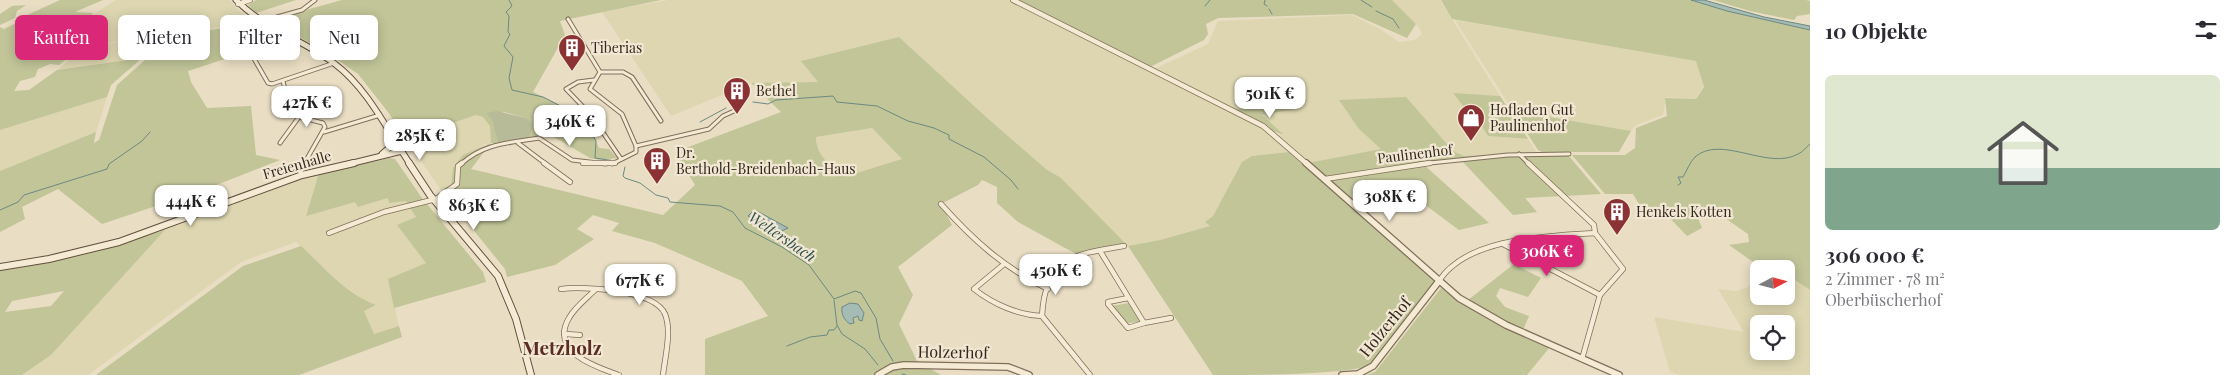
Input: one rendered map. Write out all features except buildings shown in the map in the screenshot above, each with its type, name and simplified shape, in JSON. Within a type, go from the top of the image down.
[{"type":"main road","points":[[237,2],[253,15]]},
{"type":"main road","points":[[300,43],[334,63],[358,83],[432,197],[498,276],[516,320],[531,375]]},
{"type":"main road","points":[[376,157],[389,148],[394,138]]},
{"type":"main road","name":"Freienhalle","points":[[0,267],[49,259],[119,242],[302,175],[402,151]]},
{"type":"street","points":[[237,2],[250,0]]},
{"type":"street","points":[[283,15],[302,10],[315,0]]},
{"type":"street","points":[[1013,0],[1263,126],[1439,281],[1480,312],[1620,375]]},
{"type":"street","points":[[568,19],[600,72]]},
{"type":"street","points":[[255,60],[268,83],[283,81],[334,63]]},
{"type":"street","points":[[329,233],[393,210],[422,204],[432,197],[454,188],[458,180],[458,166],[469,155],[486,147],[518,143],[535,138],[543,139],[572,160],[612,164],[636,152],[636,146],[622,114],[590,89],[600,72]]},
{"type":"street","points":[[600,72],[623,72],[632,77],[661,121]]},
{"type":"street","points":[[594,80],[578,82],[566,89],[588,110],[622,159]]},
{"type":"street","points":[[283,81],[290,112],[299,117],[323,123],[324,132],[300,171],[302,175]]},
{"type":"street","points":[[636,146],[709,129],[734,110]]},
{"type":"street","points":[[324,132],[380,115]]},
{"type":"street","points":[[280,143],[299,117]]},
{"type":"street","points":[[518,143],[570,182]]},
{"type":"street","points":[[1519,154],[1594,225],[1595,233],[1623,269],[1600,295],[1582,358]]},
{"type":"street","name":"Paulinenhof","points":[[1325,179],[1382,169],[1519,154],[1569,154]]},
{"type":"street","points":[[941,204],[978,245],[1003,265],[1018,276],[1048,289]]},
{"type":"street","points":[[1439,281],[1441,277],[1460,261],[1484,248],[1524,238],[1595,233]]},
{"type":"street","points":[[1503,244],[1600,295]]},
{"type":"street","points":[[1042,316],[1048,289],[1060,265],[1078,256],[1124,246]]},
{"type":"street","points":[[1100,251],[1144,323]]},
{"type":"street","points":[[1003,265],[974,289],[982,296],[1012,309],[1042,316],[1090,375]]},
{"type":"street","name":"Holzerhof","points":[[1342,375],[1366,371],[1373,366],[1439,281]]},
{"type":"street","points":[[561,289],[595,290],[645,297],[661,305],[666,315],[663,375]]},
{"type":"street","points":[[595,290],[567,323],[565,346],[568,351],[592,364],[619,375]]},
{"type":"street","points":[[1128,298],[1108,302],[1108,307],[1128,328],[1171,318]]},
{"type":"street","points":[[566,334],[580,335]]},
{"type":"street","name":"Holzerhof","points":[[878,375],[892,367],[904,365],[1008,367],[1015,368],[1029,375]]},
{"type":"shaded area","points":[[116,0],[230,0],[245,15],[220,15],[220,27],[210,28],[210,15],[118,15],[118,42],[108,43],[108,15],[93,15]]},
{"type":"shaded area","points":[[668,0],[1010,0],[1266,130],[1289,152],[1252,156],[1242,162],[1213,216],[1206,222],[1210,226],[1160,240],[1128,246],[1061,178],[1046,169],[985,116],[899,37],[802,61],[819,82],[751,83],[671,116],[602,12]]},
{"type":"shaded area","points":[[1392,0],[1440,0],[1500,96],[1453,94],[1472,111],[1488,136],[1528,139],[1536,152],[1464,156],[1453,151],[1433,130],[1359,129],[1382,149],[1308,163],[1278,135],[1282,134],[1262,115],[1234,110],[1152,70],[1208,44],[1218,21],[1352,15],[1380,29],[1399,42],[1415,40],[1422,34],[1419,27]]},
{"type":"shaded area","points":[[1455,20],[1697,61],[1703,87],[1695,99],[1666,97],[1663,115],[1636,125],[1631,131],[1513,111]]},
{"type":"shaded area","points":[[118,42],[118,60],[128,60],[57,70],[70,60],[108,60],[108,44]]},
{"type":"shaded area","points":[[107,97],[96,132],[0,171],[0,130]]},
{"type":"shaded area","points":[[476,115],[483,117],[490,126],[491,143],[484,144],[453,168],[451,185],[441,190],[406,139]]},
{"type":"shaded area","points":[[872,128],[903,160],[846,176],[829,165],[817,150],[816,137]]},
{"type":"shaded area","points":[[319,173],[306,215],[355,202],[358,207],[389,198],[389,202],[406,201],[416,217],[397,225],[426,263],[388,279],[399,326],[374,334],[364,311],[376,305],[363,300],[339,282],[296,242],[241,262],[88,375],[22,375],[51,355],[165,230],[276,186]]},
{"type":"shaded area","points":[[1795,280],[1810,290],[1810,375],[1680,375],[1670,372],[1654,317],[1744,332],[1718,289],[1736,291],[1748,287],[1750,284],[1750,305],[1795,305]]},
{"type":"green space","points":[[60,0],[103,0],[75,12],[94,13],[91,15],[27,15]]},
{"type":"green space","points":[[256,0],[296,0],[256,13],[248,5]]},
{"type":"green space","points":[[342,0],[661,0],[560,21],[565,35],[533,92],[585,117],[599,148],[609,149],[617,158],[601,160],[590,158],[552,136],[510,143],[491,143],[490,126],[483,117],[476,115],[406,139],[388,112],[358,74],[338,60],[378,60],[378,15],[310,15],[310,43],[300,37],[300,15],[287,15]],"holes":[[[504,112],[526,118],[496,137],[496,126],[491,116]]]},
{"type":"green space","points":[[1017,0],[1392,0],[1416,24],[1407,38],[1353,14],[1218,18],[1206,24],[1208,34],[1204,40],[1148,68]]},
{"type":"green space","points":[[1441,0],[1691,0],[1727,11],[1810,30],[1810,290],[1795,280],[1795,260],[1750,260],[1729,245],[1749,242],[1748,234],[1719,214],[1698,218],[1702,228],[1687,236],[1663,211],[1639,204],[1633,194],[1605,194],[1572,155],[1625,155],[1635,148],[1636,128],[1667,116],[1665,98],[1696,99],[1704,87],[1696,61],[1452,19]]},
{"type":"green space","points":[[1713,0],[1806,0],[1810,1],[1810,14],[1797,16],[1794,20],[1750,11]]},
{"type":"green space","points":[[26,5],[17,11],[15,18],[0,25],[0,14],[12,6]]},
{"type":"green space","points":[[15,24],[15,60],[65,60],[59,65],[50,64],[38,69],[35,77],[20,81],[14,91],[29,90],[57,70],[140,60],[111,85],[107,97],[0,130],[0,27],[4,29]]},
{"type":"green space","points":[[220,29],[220,60],[222,60],[188,71],[191,82],[207,108],[251,106],[256,155],[280,160],[201,191],[102,224],[58,189],[22,207],[25,219],[0,232],[0,171],[96,132],[94,143],[99,140],[117,85],[145,60],[210,60],[210,30]]},
{"type":"green space","points":[[899,37],[985,116],[1046,169],[1061,178],[1128,246],[1076,254],[1018,222],[997,203],[997,187],[982,180],[978,185],[941,204],[952,225],[898,267],[913,295],[899,324],[917,361],[941,375],[705,375],[705,339],[768,316],[742,281],[655,243],[612,231],[619,223],[593,215],[577,229],[594,239],[555,265],[507,277],[505,269],[441,190],[451,185],[453,168],[463,155],[491,143],[471,169],[663,215],[695,185],[675,152],[781,112],[751,83],[818,82],[801,61]],"holes":[[[872,128],[902,159],[847,176],[830,165],[819,150],[816,137]]]},
{"type":"green space","points":[[1453,93],[1500,96],[1528,139],[1488,136],[1472,111],[1467,111]]},
{"type":"green space","points":[[1284,97],[1299,108],[1262,115],[1283,134],[1267,128],[1234,110]]},
{"type":"green space","points":[[1406,97],[1453,151],[1464,156],[1492,155],[1381,167],[1326,178],[1308,163],[1381,149],[1359,129],[1339,100]]},
{"type":"green space","points":[[497,111],[526,118],[534,125],[528,138],[499,142],[492,120],[486,113]]},
{"type":"green space","points":[[1513,111],[1631,131],[1619,152],[1542,152],[1538,150]]},
{"type":"green space","points":[[1289,152],[1367,218],[1434,281],[1369,366],[1316,373],[1213,375],[1128,246],[1160,240],[1210,226],[1205,222],[1213,216],[1242,162],[1252,156]]},
{"type":"green space","points":[[1520,154],[1569,156],[1601,194],[1564,196]]},
{"type":"green space","points":[[1519,156],[1562,196],[1525,198],[1537,212],[1513,215],[1461,160]]},
{"type":"green space","points":[[390,158],[395,159],[424,201],[408,205],[406,201],[389,203],[388,198],[358,207],[355,202],[306,216],[319,173]]},
{"type":"green space","points":[[1424,165],[1489,223],[1459,230],[1420,201],[1368,212],[1329,180]]},
{"type":"green space","points":[[427,204],[483,272],[486,282],[394,308],[388,279],[426,263],[397,225],[416,217],[410,208]]},
{"type":"green space","points":[[165,230],[51,355],[22,375],[0,375],[0,270],[79,255]],"holes":[[[64,291],[51,306],[5,312],[12,301]]]},
{"type":"green space","points":[[301,246],[345,287],[376,305],[364,311],[374,334],[399,326],[402,337],[299,375],[96,375],[243,266]]},
{"type":"green space","points":[[1514,264],[1541,278],[1528,297],[1500,288],[1496,296],[1505,307],[1529,316],[1523,330],[1468,300]]},
{"type":"green space","points":[[1441,288],[1466,306],[1550,347],[1527,375],[1366,375],[1375,372]]},
{"type":"green space","points":[[1129,303],[1142,322],[1127,323],[1112,306]]},
{"type":"water","points":[[1691,0],[1704,0],[1764,17],[1810,26],[1810,30],[1727,11]]},
{"type":"water","points":[[754,210],[788,228],[779,232],[748,216]]},
{"type":"water","points":[[850,303],[858,304],[864,313],[862,321],[859,320],[858,316],[853,318],[854,323],[850,324],[845,319],[842,307]]},
{"type":"waterway","name":"Weltersbach","points":[[509,0],[512,6],[506,12],[509,16],[508,32],[510,34],[504,46],[513,57],[509,78],[512,90],[543,97],[572,112],[586,124]]},
{"type":"waterway","points":[[1205,6],[1210,0]]},
{"type":"waterway","points":[[1265,0],[1264,4],[1267,6]]},
{"type":"waterway","points":[[1361,0],[1372,7]]},
{"type":"waterway","points":[[1269,9],[1272,14]]},
{"type":"waterway","points":[[1376,11],[1393,19],[1399,28]]},
{"type":"waterway","points":[[753,102],[768,104],[776,100],[833,96],[837,102],[877,106],[908,121],[934,128],[949,135],[949,139],[984,157],[1011,180],[1018,189]]},
{"type":"waterway","points":[[700,122],[726,108]]},
{"type":"waterway","name":"Weltersbach","points":[[587,126],[596,141],[595,158],[615,161]]},
{"type":"waterway","points":[[0,210],[18,202],[24,195],[107,169],[109,164],[142,141],[150,132]]},
{"type":"waterway","points":[[1678,185],[1681,183],[1678,177],[1683,177],[1693,159],[1706,151],[1718,149],[1731,150],[1759,156],[1786,158],[1800,153],[1810,144]]},
{"type":"waterway","name":"Weltersbach","points":[[625,167],[623,176],[625,178],[640,183],[656,195],[668,198],[670,202],[720,206],[733,212],[745,228],[782,247],[809,265],[834,299],[855,291],[861,293],[876,318],[880,339],[893,361]]},
{"type":"waterway","points":[[834,300],[837,325],[842,334],[865,349],[878,365]]},
{"type":"waterway","points":[[787,346],[810,337],[827,335],[829,330],[834,330],[837,326]]},
{"type":"waterway","name":"Weltersbach","points":[[902,374],[906,375]]},
{"type":"place","name":"Tiberias","points":[[572,72]]},
{"type":"place","name":"Bethel","points":[[737,115]]},
{"type":"place","name":"Hofladen Gut Paulinenhof","points":[[1471,142]]},
{"type":"place","name":"Dr. Berthold-Breidenbach-Haus","points":[[657,185]]},
{"type":"place","name":"Henkels Kotten","points":[[1617,236]]},
{"type":"district","name":"Metzholz","points":[[562,348]]}]
